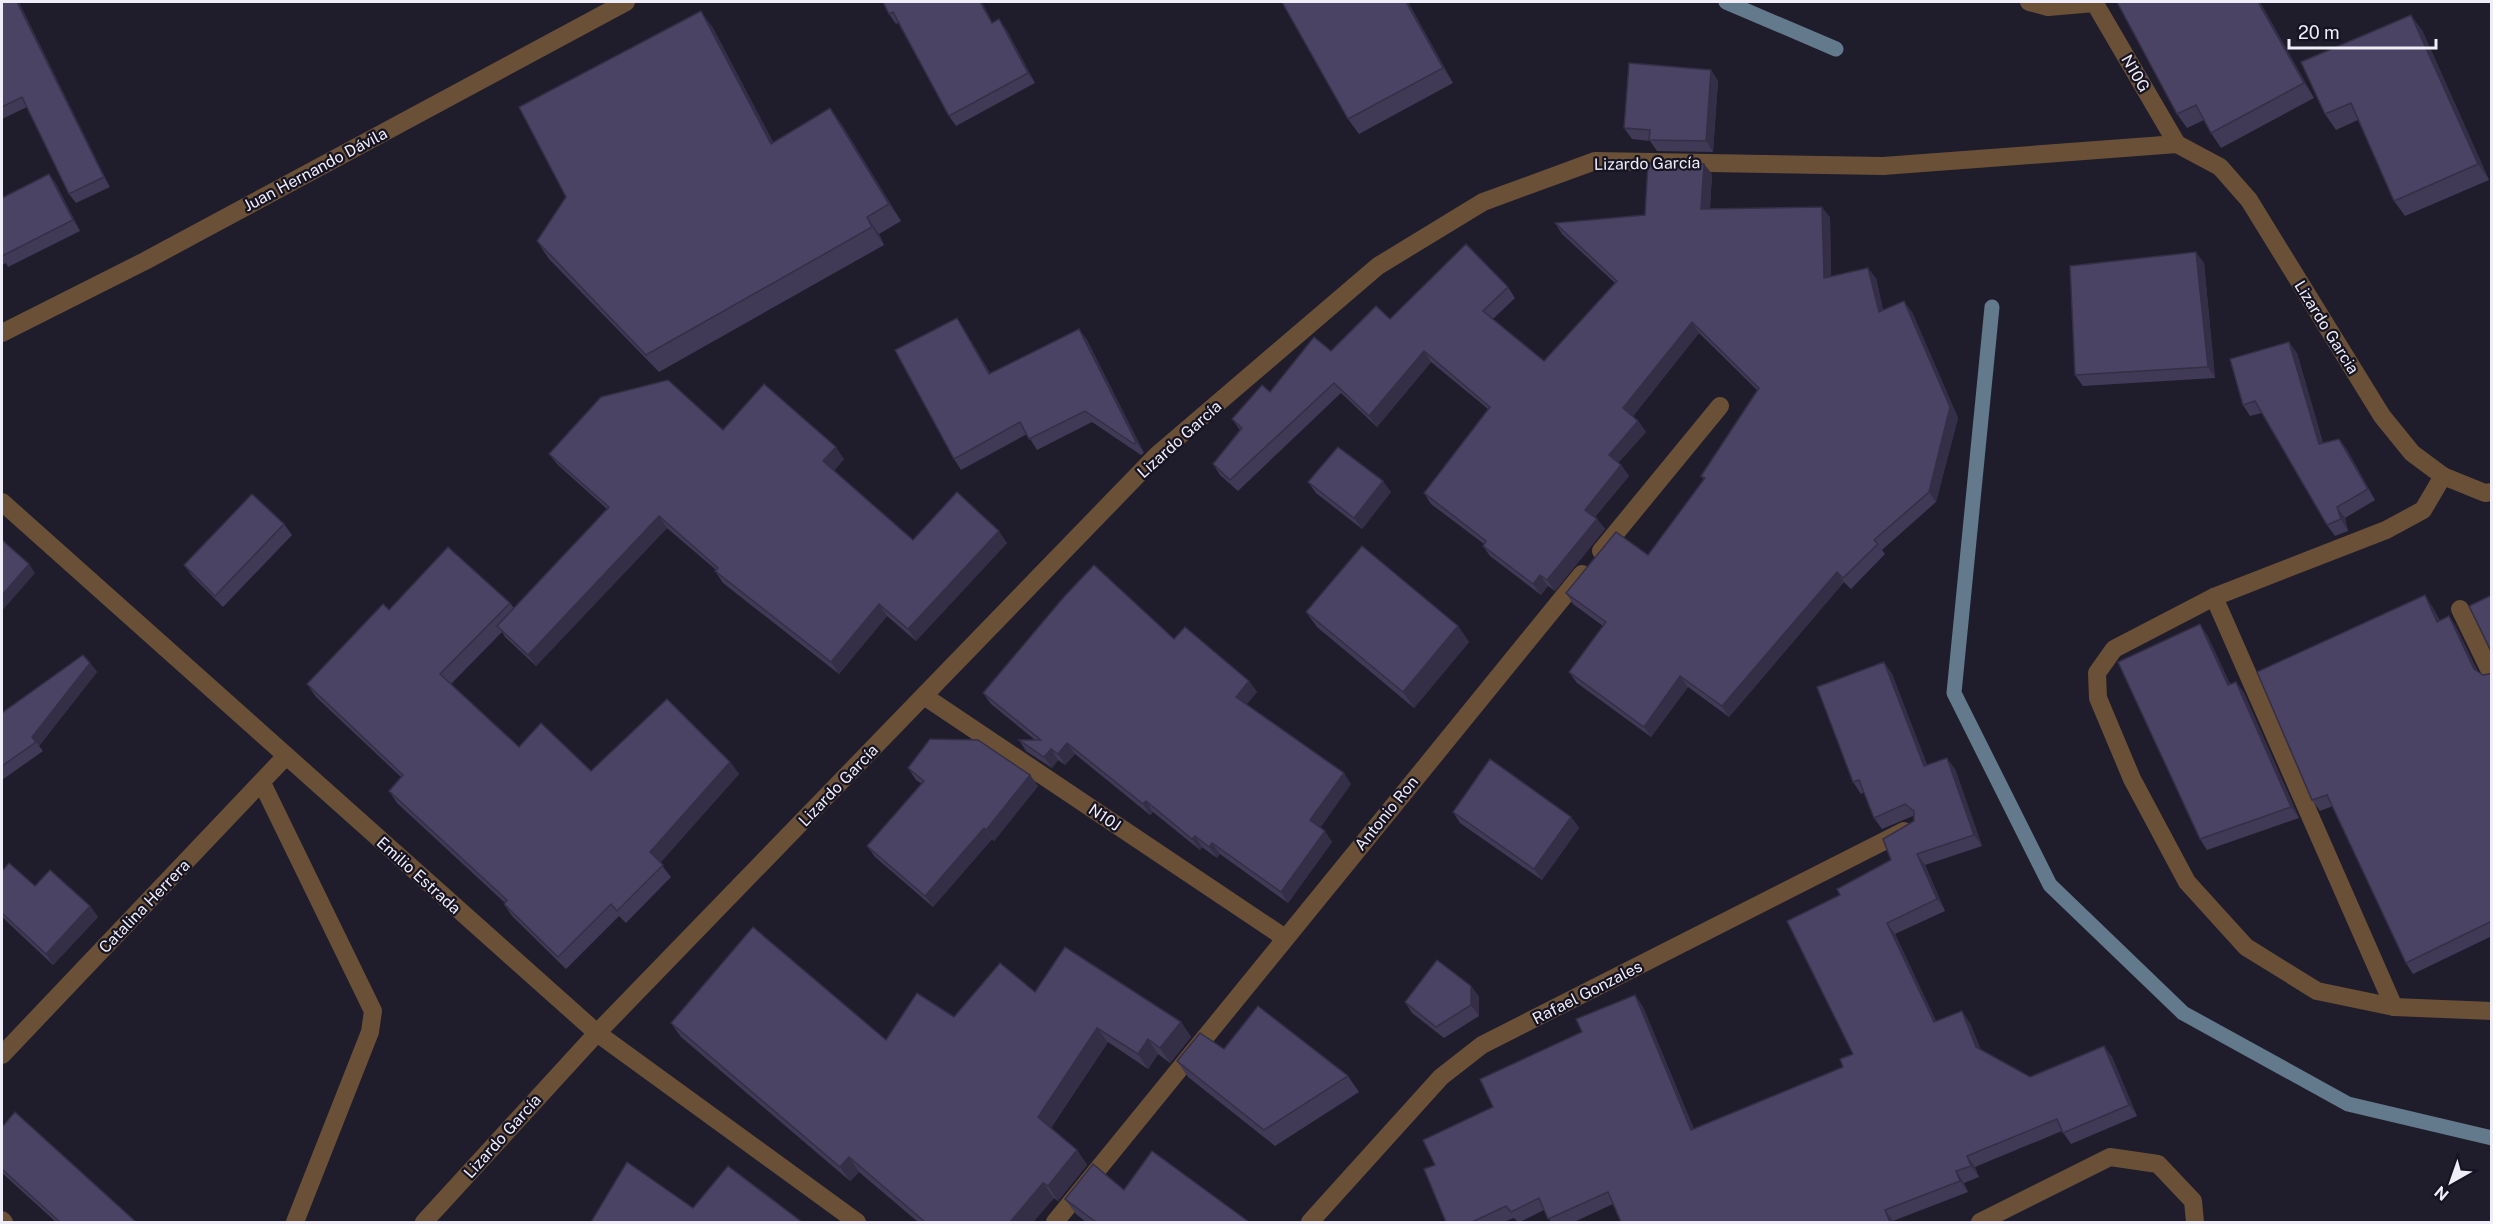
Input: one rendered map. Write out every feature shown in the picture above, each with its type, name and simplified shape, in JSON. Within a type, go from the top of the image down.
[{"type":"street","name":"Juan Hernando Dávila","points":[[2,333],[145,261],[626,2]]},
{"type":"street","points":[[2029,2],[2048,7],[2095,2]]},
{"type":"street","name":"N10G","points":[[2095,2],[2177,144]]},
{"type":"street","name":"Lizardo Garcia","points":[[2177,144],[2220,167],[2249,200],[2382,416],[2412,453],[2443,476],[2485,493],[2492,492]]},
{"type":"street","name":"Lizardo García","points":[[424,1222],[597,1033],[1157,455],[1378,266],[1483,202],[1594,161],[1883,166],[2177,144]]},
{"type":"street","name":"Antonio Ron","points":[[1055,1222],[1720,406]]},
{"type":"street","points":[[2443,476],[2422,510],[2386,530],[2214,597],[2114,649],[2097,673],[2098,698],[2132,779],[2187,882],[2246,947],[2317,991],[2394,1007],[2492,1011]]},
{"type":"street","name":"Emilio Estrada","points":[[2,502],[597,1033],[857,1222]]},
{"type":"street","points":[[2214,597],[2394,1007]]},
{"type":"street","points":[[2460,609],[2492,675]]},
{"type":"street","name":"N10J","points":[[924,696],[1285,938]]},
{"type":"street","name":"Catalina Herrera","points":[[2,1055],[286,756]]},
{"type":"street","points":[[262,783],[373,1011],[370,1032],[295,1222]]},
{"type":"street","name":"Rafael Gonzales","points":[[1310,1222],[1441,1077],[1482,1046],[1912,827]]},
{"type":"street","points":[[1980,1222],[2110,1157],[2158,1164],[2193,1201],[2195,1222]]},
{"type":"building","points":[[2,2],[17,2],[104,177],[69,194],[22,97],[2,107]]},
{"type":"building","points":[[883,2],[980,2],[992,23],[999,19],[1028,73],[949,116],[893,12],[889,14]]},
{"type":"building","points":[[1282,2],[1406,2],[1443,68],[1348,119]]},
{"type":"building","points":[[2117,2],[2258,2],[2304,83],[2211,133],[2196,105],[2177,114]]},
{"type":"building","points":[[701,11],[771,144],[830,108],[889,204],[867,217],[872,227],[646,355],[537,241],[566,197],[519,107]]},
{"type":"building","points":[[2411,15],[2478,164],[2394,201],[2351,103],[2325,114],[2301,62]]},
{"type":"building","points":[[1629,63],[1711,70],[1706,141],[1649,140],[1650,130],[1624,128]]},
{"type":"building","points":[[1648,163],[1704,164],[1701,209],[1822,207],[1824,278],[1868,268],[1879,312],[1904,301],[1950,407],[1929,492],[1874,540],[1878,544],[1843,578],[1837,572],[1722,706],[1680,676],[1644,727],[1569,672],[1606,622],[1566,593],[1616,532],[1648,555],[1705,478],[1701,476],[1759,388],[1692,322],[1623,408],[1638,421],[1609,455],[1621,465],[1585,510],[1597,519],[1547,580],[1540,575],[1533,584],[1483,546],[1486,541],[1424,493],[1490,407],[1424,351],[1369,416],[1334,383],[1230,480],[1213,464],[1242,428],[1232,419],[1262,385],[1270,392],[1314,337],[1331,351],[1376,306],[1390,319],[1466,244],[1508,287],[1483,311],[1544,361],[1617,281],[1555,223],[1645,215]]},
{"type":"building","points":[[49,174],[73,220],[2,256],[2,198]]},
{"type":"building","points":[[2196,252],[2208,367],[2075,375],[2070,266]]},
{"type":"building","points":[[957,318],[989,374],[1079,329],[1136,442],[1134,444],[1085,411],[1029,439],[1020,422],[954,459],[895,350]]},
{"type":"building","points":[[2289,342],[2319,444],[2339,439],[2368,489],[2337,507],[2341,519],[2327,525],[2255,401],[2243,405],[2230,359]]},
{"type":"building","points":[[668,380],[723,430],[764,384],[836,447],[823,461],[913,540],[957,492],[999,531],[908,629],[879,604],[831,662],[715,571],[718,568],[659,516],[528,655],[497,626],[609,507],[549,454],[601,397]]},
{"type":"building","points":[[1338,447],[1383,481],[1354,518],[1308,482]]},
{"type":"building","points":[[252,494],[284,524],[215,596],[184,565]]},
{"type":"building","points":[[2,540],[29,564],[2,595]]},
{"type":"building","points":[[1362,546],[1458,626],[1403,692],[1306,612]]},
{"type":"building","points":[[448,547],[510,603],[440,674],[519,747],[541,723],[591,771],[667,699],[730,762],[650,852],[663,865],[617,911],[611,904],[558,957],[504,904],[507,900],[389,791],[403,775],[307,684],[383,604],[389,610]]},
{"type":"building","points":[[1094,565],[1174,639],[1185,627],[1249,681],[1236,697],[1344,773],[1310,820],[1325,831],[1281,892],[1212,843],[1209,847],[1195,836],[1192,839],[1146,801],[1143,804],[1067,743],[1058,754],[1051,749],[1044,757],[1019,740],[1041,740],[983,693],[1063,598]]},
{"type":"building","points":[[2425,595],[2437,622],[2449,616],[2474,669],[2483,675],[2492,672],[2492,921],[2406,963],[2327,795],[2312,800],[2257,672]]},
{"type":"building","points":[[2492,595],[2492,653],[2469,606]]},
{"type":"building","points":[[2200,624],[2228,685],[2236,682],[2291,807],[2200,839],[2118,662]]},
{"type":"building","points":[[83,655],[90,663],[32,737],[36,742],[2,766],[2,713]]},
{"type":"building","points":[[1884,662],[1924,766],[1947,758],[1974,835],[1917,854],[1937,899],[1887,923],[1934,1022],[1962,1011],[1976,1047],[2030,1077],[2104,1046],[2129,1105],[2063,1133],[2057,1119],[1967,1156],[1971,1166],[1956,1171],[1960,1181],[1885,1210],[1890,1222],[1621,1222],[1608,1192],[1548,1219],[1539,1198],[1511,1212],[1506,1206],[1472,1222],[1446,1222],[1424,1169],[1435,1165],[1423,1140],[1493,1107],[1480,1079],[1582,1032],[1576,1019],[1635,995],[1691,1130],[1843,1067],[1840,1059],[1853,1054],[1787,921],[1840,895],[1837,889],[1891,860],[1883,839],[1914,821],[1914,811],[1905,804],[1874,818],[1859,780],[1853,782],[1817,687]]},
{"type":"building","points":[[930,739],[978,740],[1030,775],[986,830],[984,828],[925,896],[867,846],[924,781],[908,768]]},
{"type":"building","points":[[1490,759],[1571,817],[1534,869],[1453,812]]},
{"type":"building","points":[[9,863],[35,886],[50,870],[90,906],[46,954],[2,913],[2,871]]},
{"type":"building","points":[[753,927],[886,1040],[917,993],[954,1017],[1000,963],[1035,992],[1065,947],[1181,1022],[1160,1048],[1148,1039],[1138,1054],[1097,1028],[1038,1117],[1077,1150],[1048,1186],[1043,1183],[1010,1222],[925,1222],[849,1157],[840,1167],[671,1023]]},
{"type":"building","points":[[1437,960],[1471,986],[1471,1005],[1436,1027],[1405,1002]]},
{"type":"building","points":[[1258,1006],[1348,1076],[1264,1130],[1177,1061],[1200,1033],[1224,1049]]},
{"type":"building","points":[[15,1112],[136,1222],[60,1222],[2,1169],[2,1127]]},
{"type":"building","points":[[1152,1151],[1249,1222],[1096,1222],[1065,1199],[1093,1164],[1124,1190]]},
{"type":"building","points":[[627,1162],[693,1208],[728,1166],[802,1222],[591,1222]]},
{"type":"waterway","points":[[1726,2],[1836,49]]},
{"type":"waterway","points":[[1992,307],[1954,693],[2050,885],[2183,1013],[2348,1104],[2492,1138]]}]
